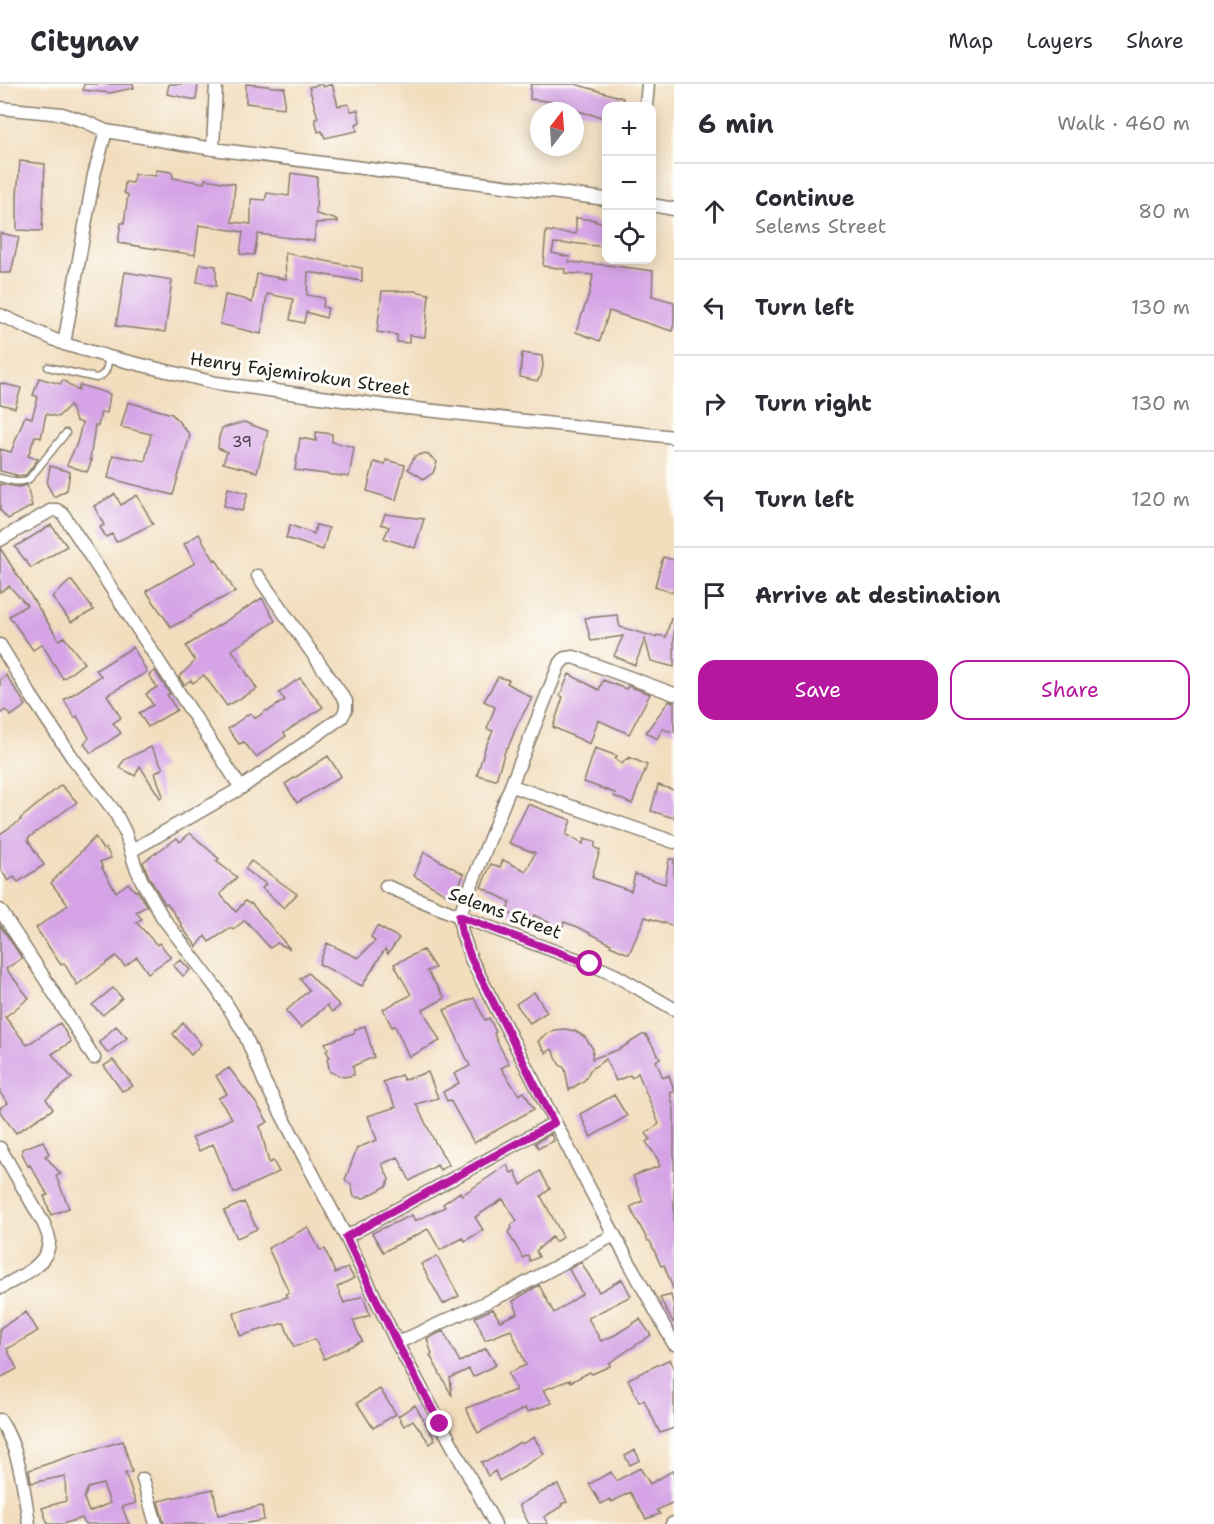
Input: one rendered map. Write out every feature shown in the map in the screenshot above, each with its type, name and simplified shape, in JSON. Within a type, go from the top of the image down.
[{"type":"street","points":[[213,149],[216,84]]},
{"type":"street","points":[[646,102],[648,84]]},
{"type":"street","points":[[0,108],[62,114],[106,131],[213,149],[602,198]]},
{"type":"street","points":[[64,344],[94,176],[106,131]]},
{"type":"street","points":[[656,206],[674,209]]},
{"type":"street","name":"Henry Fajemirokun Street","points":[[0,315],[64,344],[216,383],[380,405],[674,437]]},
{"type":"street","points":[[0,540],[52,510],[63,514],[241,788]]},
{"type":"street","points":[[131,851],[241,788],[342,717],[346,709],[346,701],[258,576]]},
{"type":"street","points":[[0,645],[72,757],[115,812],[125,832],[142,881],[163,918],[217,989],[232,1013],[397,1343],[495,1524]]},
{"type":"street","points":[[674,694],[574,657],[565,658],[559,666],[459,916],[471,958],[554,1123],[674,1344]]},
{"type":"street","points":[[512,786],[674,842]]},
{"type":"street","name":"Selems Street","points":[[386,886],[459,916],[590,964],[615,975],[674,1009]]},
{"type":"street","points":[[0,910],[94,1058]]},
{"type":"street","points":[[346,1237],[554,1123]]},
{"type":"street","points":[[0,1148],[44,1224],[49,1237],[47,1250],[36,1267],[0,1288]]},
{"type":"street","points":[[397,1343],[499,1297],[614,1235]]},
{"type":"street","points":[[0,1420],[15,1452],[29,1524]]},
{"type":"street","points":[[143,1479],[156,1524]]},
{"type":"lane","points":[[48,367],[96,378],[102,377],[105,374],[108,357]]},
{"type":"lane","points":[[0,478],[19,482],[29,479],[66,433]]},
{"type":"building","points":[[84,84],[133,84],[134,88],[110,93],[83,90]]},
{"type":"building","points":[[169,84],[198,84],[196,100],[167,94]]},
{"type":"building","points":[[246,84],[285,88],[284,108],[246,103]]},
{"type":"building","points":[[321,84],[323,87],[332,84],[338,106],[348,104],[351,111],[358,110],[360,122],[356,124],[357,131],[325,138],[322,131],[318,132],[315,119],[318,118],[309,87]]},
{"type":"building","points":[[531,84],[575,84],[623,98],[622,102],[602,102],[602,117],[584,113],[584,102],[530,99]]},
{"type":"building","points":[[20,161],[45,164],[42,231],[17,230]]},
{"type":"building","points":[[156,170],[172,172],[173,178],[204,183],[205,179],[235,184],[232,222],[251,224],[251,199],[265,200],[267,193],[289,196],[291,173],[317,177],[316,214],[338,220],[338,222],[316,223],[314,241],[258,234],[254,255],[240,254],[243,232],[199,225],[195,255],[118,243],[128,195],[124,193],[125,182],[133,183],[134,174],[156,176]]},
{"type":"building","points":[[576,218],[602,222],[602,247],[554,243],[552,253],[570,257],[569,262],[653,271],[652,296],[674,302],[672,331],[609,311],[600,341],[576,332],[593,275],[565,273],[565,269],[543,266],[546,231],[576,234]]},
{"type":"building","points":[[0,233],[19,237],[11,273],[0,273]]},
{"type":"building","points":[[285,253],[362,268],[362,281],[308,272],[307,295],[324,298],[323,307],[328,308],[326,318],[306,312],[304,323],[290,320],[293,299],[267,294],[261,334],[220,324],[225,295],[252,303],[257,274],[286,279]]},
{"type":"building","points":[[200,264],[216,266],[216,286],[197,282]]},
{"type":"building","points":[[125,272],[172,280],[165,332],[116,326]]},
{"type":"building","points":[[382,291],[415,291],[429,294],[425,337],[409,335],[409,343],[397,342],[397,335],[377,332]]},
{"type":"building","points":[[522,353],[542,356],[541,376],[537,381],[520,377]]},
{"type":"building","points":[[39,378],[60,384],[63,380],[78,391],[80,385],[110,394],[107,413],[101,412],[98,426],[95,425],[90,460],[92,460],[87,472],[67,465],[77,443],[82,423],[76,421],[70,405],[58,417],[46,414],[41,438],[35,436],[28,456],[38,459],[26,475],[15,476],[0,471],[0,449],[11,452],[25,416],[32,418],[38,397],[33,395]]},
{"type":"building","points":[[0,383],[21,388],[15,408],[0,404]]},
{"type":"building","points":[[128,402],[172,414],[190,435],[173,495],[108,478],[113,455],[145,461],[151,434],[121,427]]},
{"type":"building","points":[[244,422],[268,431],[257,472],[223,463],[227,452],[218,448],[222,428]]},
{"type":"building","points":[[316,432],[332,434],[332,442],[354,447],[349,477],[295,470],[300,438],[316,441]]},
{"type":"building","points":[[426,453],[437,462],[433,473],[424,479],[408,469],[415,456]]},
{"type":"building","points":[[386,460],[405,465],[396,500],[367,491],[374,462],[385,465]]},
{"type":"building","points":[[50,466],[70,472],[67,490],[54,497],[47,484]]},
{"type":"building","points":[[0,484],[18,487],[27,485],[32,506],[8,519],[0,510]]},
{"type":"building","points":[[228,488],[248,493],[242,511],[224,506]]},
{"type":"building","points":[[115,494],[121,505],[137,495],[153,524],[116,542],[112,534],[106,537],[100,527],[104,525],[94,506]]},
{"type":"building","points":[[385,514],[424,519],[415,548],[384,538],[389,527],[381,524]]},
{"type":"building","points":[[51,525],[67,546],[31,568],[15,547]]},
{"type":"building","points":[[290,525],[314,534],[316,525],[329,528],[323,550],[286,538]]},
{"type":"building","points":[[199,534],[235,592],[171,627],[146,591],[195,563],[184,544]]},
{"type":"building","points":[[0,548],[59,640],[64,637],[84,663],[63,679],[42,644],[33,650],[9,616],[27,605],[9,586],[0,592]]},
{"type":"building","points":[[663,557],[674,560],[674,593],[655,586]]},
{"type":"building","points":[[71,580],[94,610],[71,622],[52,597]]},
{"type":"building","points":[[262,598],[275,621],[232,650],[257,689],[227,706],[204,675],[193,683],[191,680],[184,685],[179,677],[195,661],[186,646]]},
{"type":"building","points":[[617,615],[620,627],[656,637],[657,635],[666,637],[671,618],[674,619],[674,667],[651,661],[645,639],[635,665],[614,656],[623,636],[591,641],[585,618]]},
{"type":"building","points":[[133,647],[147,672],[107,695],[121,718],[113,723],[121,733],[91,753],[84,744],[89,738],[77,716],[75,718],[64,700],[101,676],[96,670]]},
{"type":"building","points":[[155,671],[177,710],[148,727],[139,713],[153,705],[146,694],[157,687],[149,675]]},
{"type":"building","points":[[569,674],[599,690],[603,680],[626,689],[628,686],[650,694],[629,734],[598,720],[590,744],[553,727],[563,697],[560,696]]},
{"type":"building","points":[[6,675],[26,705],[11,716],[5,710],[0,714],[0,680]]},
{"type":"building","points":[[498,677],[509,680],[507,683],[532,698],[506,748],[496,780],[477,775],[493,731],[487,729],[495,707],[484,701]]},
{"type":"building","points":[[300,678],[323,707],[284,733],[286,736],[256,757],[244,742],[239,744],[228,729],[250,713],[256,718],[285,700],[279,693]]},
{"type":"building","points":[[669,701],[674,702],[674,732],[662,729],[657,739],[646,732]]},
{"type":"building","points":[[151,747],[163,768],[155,773],[163,796],[160,798],[140,766],[135,776],[119,767],[125,759]]},
{"type":"building","points":[[595,748],[617,756],[615,759],[622,764],[629,757],[647,765],[632,804],[614,796],[615,793],[584,782]]},
{"type":"building","points":[[328,756],[341,776],[297,803],[285,784]]},
{"type":"building","points":[[61,785],[77,802],[28,838],[44,865],[18,882],[14,877],[8,881],[0,868],[0,834],[21,820]]},
{"type":"building","points":[[658,785],[674,790],[674,818],[651,811]]},
{"type":"building","points":[[528,804],[571,820],[566,835],[583,844],[584,839],[595,842],[595,848],[600,850],[593,878],[631,891],[635,874],[665,884],[669,859],[674,859],[674,926],[645,917],[629,954],[564,922],[562,929],[534,915],[531,924],[507,912],[510,902],[481,887],[491,864],[500,867],[503,860],[526,871],[535,853],[509,843]]},
{"type":"building","points":[[190,833],[219,859],[216,861],[237,877],[220,894],[236,912],[245,901],[251,903],[290,949],[277,943],[270,948],[245,920],[233,930],[231,928],[209,942],[205,936],[197,947],[167,903],[165,904],[143,862],[177,838],[180,842]]},
{"type":"building","points":[[95,837],[103,850],[106,848],[111,858],[100,862],[116,892],[128,883],[135,891],[137,890],[147,906],[136,912],[142,919],[136,922],[171,957],[148,973],[137,957],[125,966],[116,956],[77,985],[64,963],[61,965],[36,928],[68,905],[51,883]]},
{"type":"building","points":[[424,852],[464,874],[453,898],[414,876]]},
{"type":"building","points":[[251,861],[297,894],[284,908],[262,888],[266,884],[245,869]]},
{"type":"building","points":[[0,925],[22,958],[6,969],[29,998],[5,1017],[27,1045],[60,1023],[71,1042],[52,1054],[72,1078],[46,1099],[53,1109],[16,1133],[0,1112],[0,1108],[8,1103],[0,1093]]},
{"type":"building","points":[[377,926],[399,938],[388,954],[385,949],[362,986],[319,964],[327,943],[358,958],[375,941],[371,937]]},
{"type":"building","points":[[423,950],[435,968],[427,971],[445,998],[423,1010],[440,1041],[409,1057],[395,1026],[392,1027],[383,1009],[411,995],[394,964]]},
{"type":"building","points":[[181,960],[190,970],[183,976],[173,965]]},
{"type":"building","points":[[308,973],[340,1006],[332,1012],[327,1005],[301,1028],[286,1011],[309,990],[300,979]]},
{"type":"building","points":[[113,988],[122,998],[103,1015],[92,1005]]},
{"type":"building","points":[[534,992],[547,1012],[530,1023],[516,1004]]},
{"type":"building","points":[[474,998],[485,1020],[489,1018],[496,1032],[494,1033],[497,1041],[509,1064],[501,1068],[519,1095],[524,1092],[534,1109],[474,1143],[450,1100],[447,1101],[443,1092],[459,1083],[454,1074],[470,1066],[444,1010]]},
{"type":"building","points":[[183,1023],[201,1044],[191,1055],[173,1034]]},
{"type":"building","points":[[116,1026],[127,1038],[108,1053],[99,1042]]},
{"type":"building","points":[[365,1026],[374,1057],[353,1066],[354,1075],[344,1077],[330,1072],[327,1059],[330,1057],[325,1043],[354,1033],[355,1029]]},
{"type":"building","points":[[554,1030],[575,1031],[585,1037],[593,1049],[592,1059],[620,1049],[642,1035],[646,1035],[660,1058],[656,1061],[663,1078],[669,1075],[674,1090],[670,1093],[674,1109],[674,1289],[664,1265],[661,1266],[650,1241],[630,1207],[643,1201],[633,1176],[660,1166],[646,1142],[650,1139],[646,1133],[659,1124],[638,1073],[632,1078],[630,1075],[616,1081],[606,1059],[590,1070],[585,1080],[569,1090],[565,1069],[559,1064],[552,1049],[546,1053],[538,1042]]},
{"type":"building","points":[[113,1060],[133,1086],[122,1091],[104,1066]]},
{"type":"building","points":[[229,1068],[268,1122],[260,1126],[269,1163],[273,1161],[279,1172],[234,1193],[213,1144],[199,1151],[192,1138],[232,1118],[218,1098],[227,1094],[216,1076]]},
{"type":"building","points":[[428,1072],[438,1098],[416,1104],[449,1165],[440,1170],[437,1165],[410,1181],[398,1157],[382,1164],[389,1179],[387,1186],[364,1198],[354,1197],[351,1184],[345,1180],[357,1148],[377,1140],[368,1116],[396,1107],[383,1082],[401,1075],[404,1080]]},
{"type":"building","points":[[614,1095],[627,1116],[591,1137],[580,1114]]},
{"type":"building","points":[[551,1134],[554,1141],[539,1148],[535,1143]]},
{"type":"building","points":[[43,1141],[49,1154],[45,1156],[61,1174],[56,1176],[69,1208],[51,1215],[44,1196],[48,1195],[22,1153],[22,1149]]},
{"type":"building","points":[[507,1165],[511,1173],[515,1171],[521,1185],[540,1171],[550,1189],[541,1196],[563,1237],[555,1242],[552,1237],[536,1251],[539,1257],[530,1261],[528,1255],[523,1258],[508,1232],[512,1228],[511,1225],[517,1221],[503,1199],[475,1217],[483,1230],[465,1241],[463,1238],[440,1250],[428,1229],[383,1252],[372,1233],[412,1215],[415,1221],[445,1207],[443,1204],[460,1192],[462,1195]]},
{"type":"building","points":[[244,1202],[257,1229],[237,1238],[224,1211]]},
{"type":"building","points":[[308,1227],[320,1250],[325,1249],[335,1273],[348,1268],[354,1278],[337,1287],[344,1303],[363,1296],[370,1315],[353,1321],[362,1341],[324,1359],[315,1339],[294,1347],[284,1323],[240,1336],[234,1313],[287,1297],[286,1294],[289,1292],[268,1248]]},
{"type":"building","points":[[437,1256],[459,1296],[443,1304],[421,1264]]},
{"type":"building","points":[[581,1262],[599,1292],[622,1279],[631,1296],[588,1318],[601,1341],[640,1319],[651,1335],[609,1363],[610,1366],[592,1374],[590,1372],[571,1382],[570,1380],[543,1390],[552,1403],[527,1412],[525,1408],[478,1433],[466,1408],[516,1390],[508,1373],[526,1365],[511,1330],[485,1340],[475,1317],[493,1309],[500,1321],[518,1313],[513,1301],[539,1285],[554,1313],[582,1294],[569,1269]]},
{"type":"building","points":[[671,1295],[674,1307],[674,1324],[660,1298]]},
{"type":"building","points":[[26,1312],[38,1331],[7,1349],[17,1369],[0,1378],[0,1328]]},
{"type":"building","points":[[443,1331],[460,1362],[486,1348],[496,1365],[473,1377],[469,1369],[450,1378],[452,1396],[430,1355],[432,1354],[427,1339]]},
{"type":"building","points":[[670,1359],[674,1369],[674,1428],[660,1433],[644,1400],[639,1402],[628,1379]]},
{"type":"building","points":[[380,1389],[396,1414],[373,1428],[357,1403]]},
{"type":"building","points":[[415,1405],[435,1440],[430,1444],[413,1420],[404,1426],[398,1416]]},
{"type":"building","points":[[534,1437],[544,1454],[499,1481],[495,1471],[488,1476],[481,1462],[492,1459],[520,1442],[522,1444]]},
{"type":"building","points":[[123,1441],[132,1472],[125,1473],[136,1503],[122,1507],[129,1524],[85,1524],[82,1518],[63,1524],[48,1524],[42,1508],[66,1501],[65,1476],[31,1483],[29,1470]],"holes":[[[103,1484],[110,1503],[89,1512],[84,1498],[88,1488]]]},
{"type":"building","points":[[635,1450],[640,1460],[630,1465],[625,1456]]},
{"type":"building","points":[[640,1468],[650,1484],[674,1470],[674,1502],[657,1510],[660,1514],[646,1519],[630,1492],[612,1502],[610,1499],[601,1504],[589,1484],[611,1472],[616,1481]]},
{"type":"building","points":[[558,1485],[567,1502],[544,1517],[548,1524],[529,1524],[519,1505]]},
{"type":"building","points":[[213,1489],[218,1515],[262,1506],[264,1520],[243,1524],[164,1524],[158,1501]]},
{"type":"route","points":[[440,1424],[397,1343],[346,1237],[554,1123],[471,958],[459,916],[590,964]]}]
